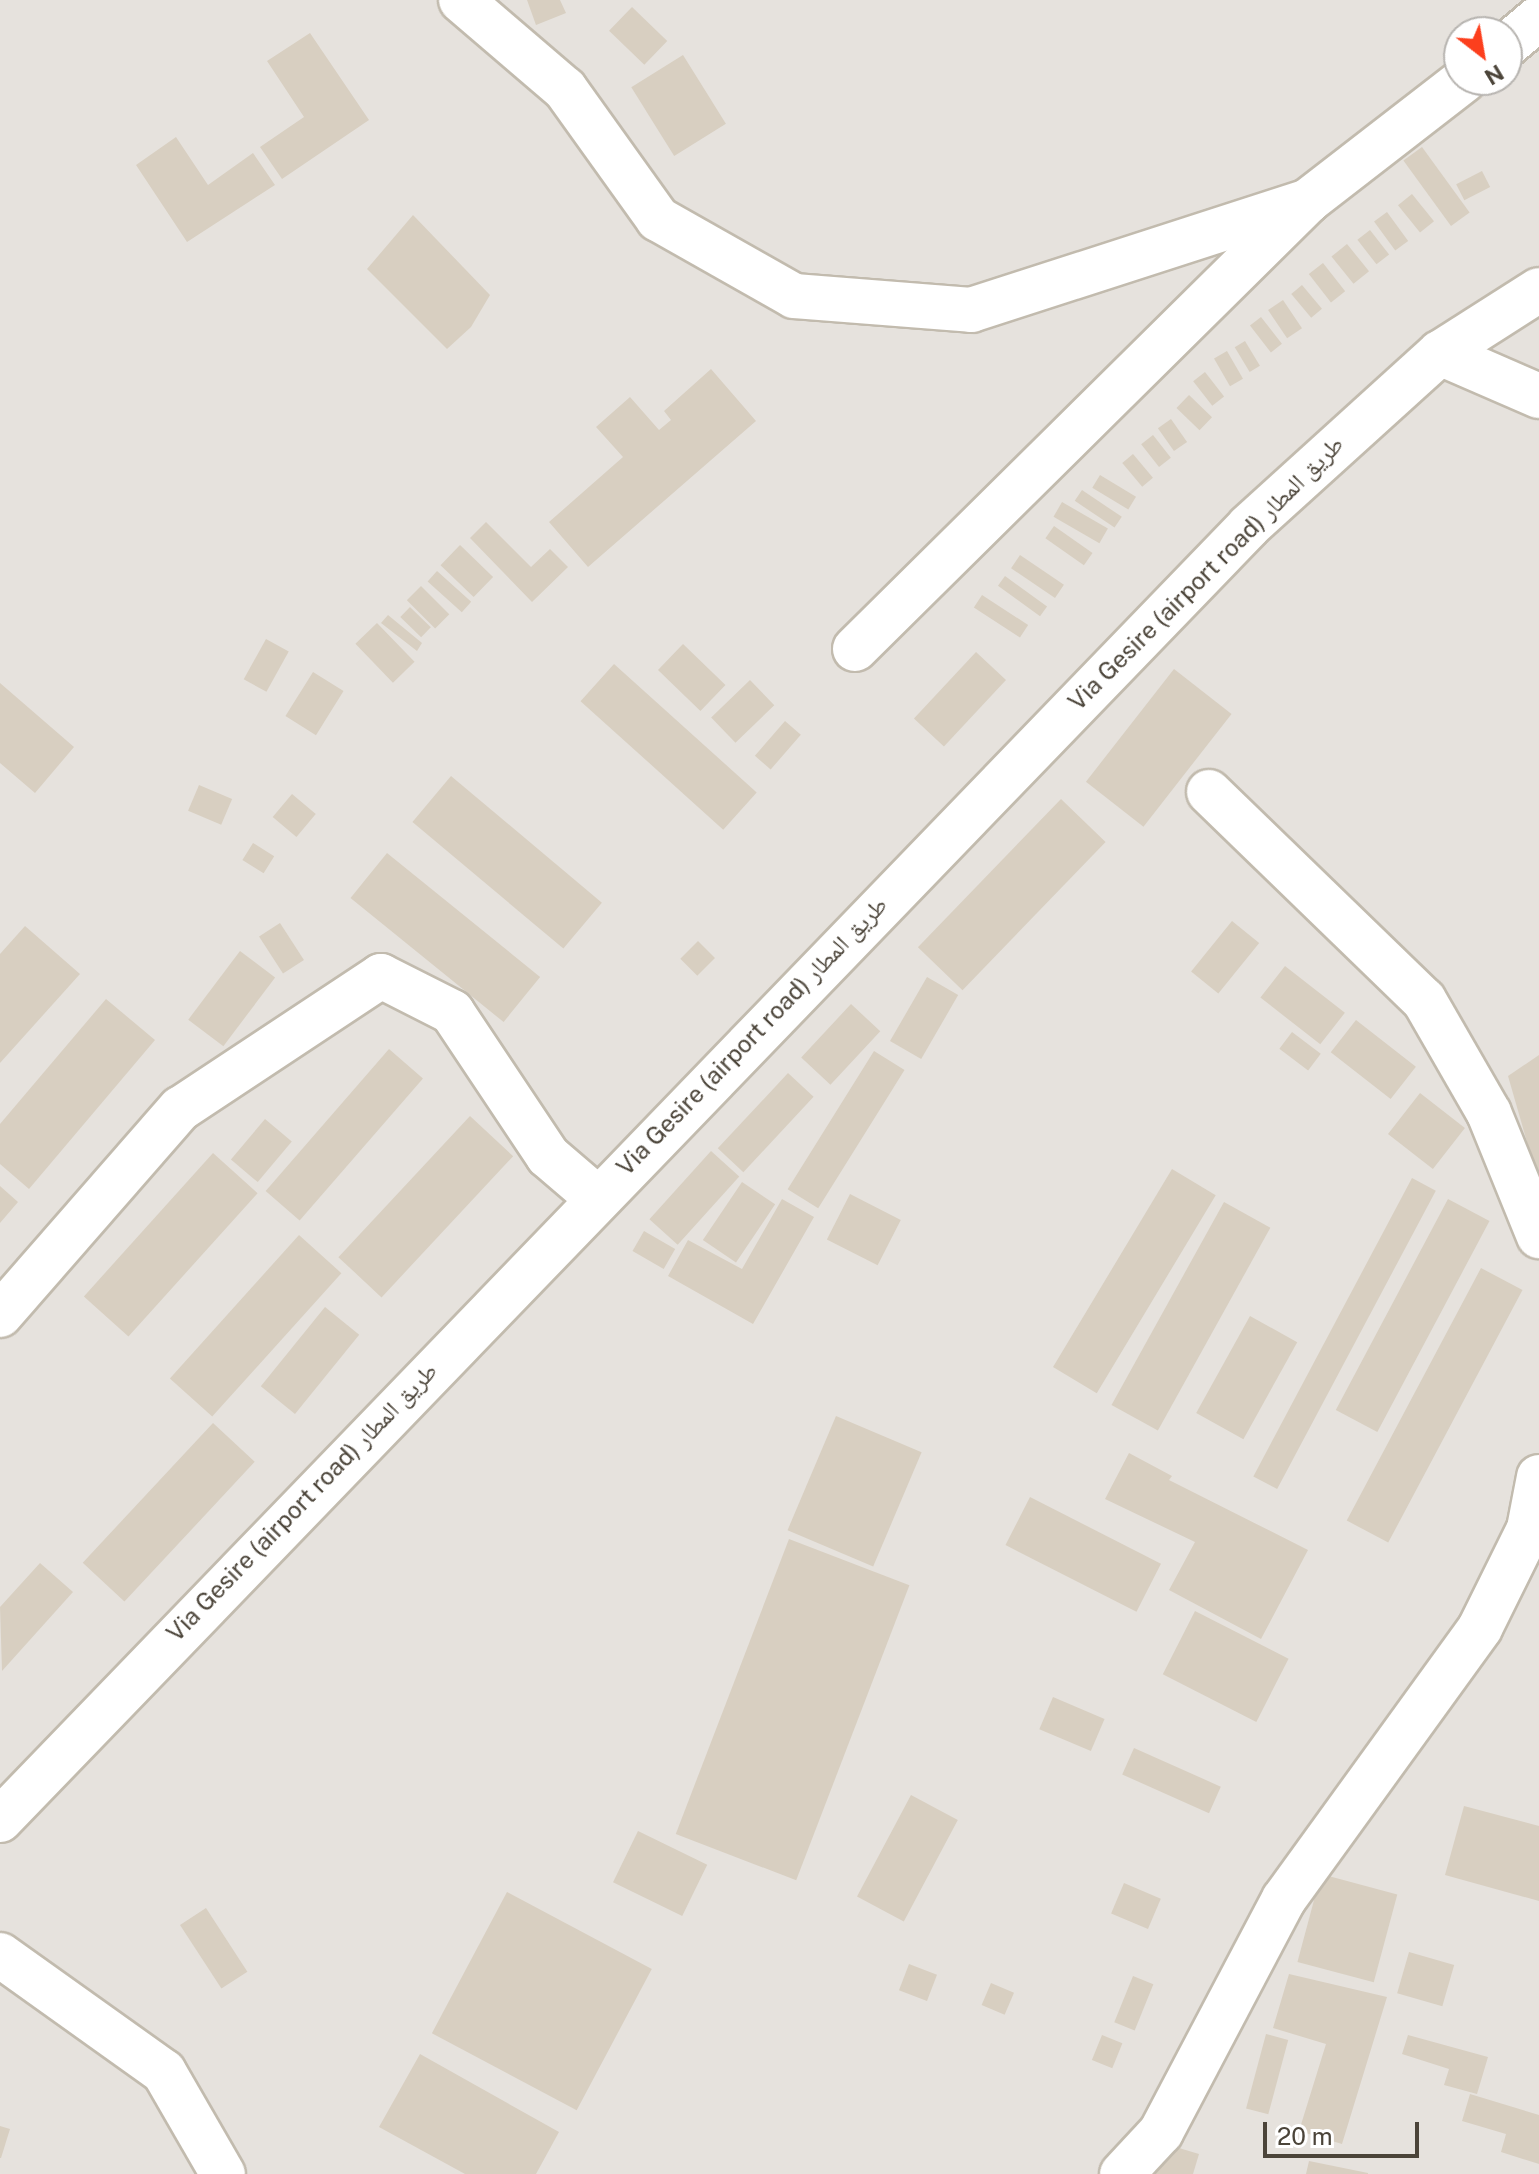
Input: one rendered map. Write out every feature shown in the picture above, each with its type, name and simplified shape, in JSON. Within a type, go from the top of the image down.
[{"type":"street","points":[[461,0],[565,89],[658,219],[794,296],[971,310],[1308,201]]},
{"type":"street","points":[[1523,32],[1539,18]]},
{"type":"street","points":[[855,649],[1308,201],[1443,96]]},
{"type":"street","name":"Via Gesire (airport road) طريق المطار","points":[[0,1820],[596,1197],[1249,526],[1440,353],[1539,290]]},
{"type":"street","points":[[1440,353],[1539,396]]},
{"type":"street","points":[[1209,792],[1424,1000],[1489,1113],[1539,1236]]},
{"type":"street","points":[[0,1315],[180,1109],[381,976],[452,1012],[548,1156],[596,1197]]},
{"type":"street","points":[[1122,2174],[1161,2132],[1284,1899],[1480,1628],[1529,1529],[1539,1477]]},
{"type":"street","points":[[0,1955],[164,2072],[223,2174]]},
{"type":"shaded area","points":[[0,0],[1539,0],[1539,2174],[0,2174]]},
{"type":"building","points":[[527,0],[560,0],[566,13],[536,25]]},
{"type":"building","points":[[632,7],[667,41],[644,65],[609,31]]},
{"type":"building","points":[[310,33],[369,120],[282,179],[260,147],[304,117],[267,61]]},
{"type":"building","points":[[683,55],[726,124],[674,156],[631,87]]},
{"type":"building","points":[[176,137],[208,185],[253,153],[275,185],[187,242],[136,165]]},
{"type":"building","points":[[1422,147],[1470,213],[1451,226],[1403,161]]},
{"type":"building","points":[[1482,171],[1490,187],[1464,200],[1456,184]]},
{"type":"building","points":[[1412,194],[1434,221],[1420,233],[1398,205]]},
{"type":"building","points":[[1387,212],[1408,241],[1395,251],[1374,221]]},
{"type":"building","points":[[413,215],[490,295],[471,327],[447,349],[367,269]]},
{"type":"building","points":[[1370,230],[1389,254],[1376,264],[1357,240]]},
{"type":"building","points":[[1347,244],[1369,271],[1353,284],[1331,257]]},
{"type":"building","points":[[1323,263],[1345,291],[1331,302],[1309,274]]},
{"type":"building","points":[[1302,285],[1322,309],[1311,318],[1291,294]]},
{"type":"building","points":[[1283,300],[1302,328],[1287,338],[1268,310]]},
{"type":"building","points":[[1261,317],[1282,344],[1271,352],[1250,326]]},
{"type":"building","points":[[1245,341],[1260,366],[1250,372],[1235,347]]},
{"type":"building","points":[[1227,351],[1243,379],[1230,386],[1214,358]]},
{"type":"building","points":[[711,369],[756,421],[588,567],[549,522],[623,457],[596,427],[630,397],[659,430],[671,420],[664,411]]},
{"type":"building","points":[[1205,372],[1224,396],[1212,406],[1193,381]]},
{"type":"building","points":[[1189,395],[1212,417],[1200,430],[1176,408]]},
{"type":"building","points":[[1171,419],[1187,442],[1174,451],[1158,428]]},
{"type":"building","points":[[1153,435],[1171,458],[1159,467],[1141,444]]},
{"type":"building","points":[[1133,454],[1153,478],[1142,487],[1122,463]]},
{"type":"building","points":[[1100,475],[1136,497],[1128,509],[1092,488]]},
{"type":"building","points":[[1082,490],[1122,517],[1115,528],[1075,501]]},
{"type":"building","points":[[1062,502],[1108,528],[1099,543],[1054,517]]},
{"type":"building","points":[[486,522],[531,567],[550,549],[568,567],[532,602],[470,538]]},
{"type":"building","points":[[1054,526],[1093,553],[1084,565],[1045,538]]},
{"type":"building","points":[[460,545],[493,577],[474,597],[441,565]]},
{"type":"building","points":[[1020,555],[1064,585],[1055,598],[1011,568]]},
{"type":"building","points":[[437,571],[471,602],[462,612],[428,581]]},
{"type":"building","points":[[1005,576],[1047,607],[1040,616],[998,586]]},
{"type":"building","points":[[421,586],[449,614],[435,628],[407,600]]},
{"type":"building","points":[[982,595],[1028,625],[1020,638],[974,608]]},
{"type":"building","points":[[410,607],[431,627],[421,637],[400,617]]},
{"type":"building","points":[[388,615],[422,643],[417,651],[381,623]]},
{"type":"building","points":[[377,623],[415,662],[393,683],[355,644]]},
{"type":"building","points":[[266,639],[289,652],[266,692],[244,679]]},
{"type":"building","points":[[683,644],[725,685],[700,711],[658,670]]},
{"type":"building","points":[[976,652],[1006,680],[944,747],[914,719]]},
{"type":"building","points":[[614,664],[757,792],[723,830],[581,701]]},
{"type":"building","points":[[1174,669],[1232,714],[1143,827],[1086,782]]},
{"type":"building","points":[[313,672],[344,691],[316,735],[285,716]]},
{"type":"building","points":[[750,680],[774,705],[735,743],[711,718]]},
{"type":"building","points":[[0,683],[74,747],[35,793],[0,763]]},
{"type":"building","points":[[785,721],[801,735],[771,769],[755,756]]},
{"type":"building","points":[[451,776],[602,903],[563,949],[412,822]]},
{"type":"building","points":[[199,785],[232,799],[221,825],[188,811]]},
{"type":"building","points":[[292,794],[316,814],[296,837],[273,817]]},
{"type":"building","points":[[1061,799],[1106,842],[962,990],[918,947]]},
{"type":"building","points":[[253,843],[274,856],[264,873],[242,860]]},
{"type":"building","points":[[387,853],[540,977],[504,1022],[350,898]]},
{"type":"building","points":[[1232,921],[1259,943],[1218,994],[1191,972]]},
{"type":"building","points":[[280,923],[304,960],[283,974],[259,937]]},
{"type":"building","points":[[25,926],[80,974],[0,1063],[0,954]]},
{"type":"building","points":[[698,941],[715,958],[697,976],[680,959]]},
{"type":"building","points":[[240,951],[275,977],[223,1046],[188,1020]]},
{"type":"building","points":[[1285,966],[1345,1013],[1320,1044],[1260,998]]},
{"type":"building","points":[[927,977],[958,995],[921,1059],[890,1041]]},
{"type":"building","points":[[106,999],[155,1040],[29,1189],[0,1164],[0,1124]]},
{"type":"building","points":[[851,1004],[880,1031],[830,1085],[801,1057]]},
{"type":"building","points":[[1356,1020],[1416,1067],[1391,1099],[1331,1052]]},
{"type":"building","points":[[1292,1032],[1321,1054],[1308,1070],[1279,1049]]},
{"type":"building","points":[[389,1049],[423,1079],[300,1220],[266,1191]]},
{"type":"building","points":[[874,1051],[905,1070],[818,1208],[788,1189]]},
{"type":"building","points":[[1539,1055],[1539,1180],[1538,1180],[1508,1076]]},
{"type":"building","points":[[788,1073],[814,1097],[743,1172],[718,1148]]},
{"type":"building","points":[[1420,1093],[1465,1128],[1433,1169],[1388,1134]]},
{"type":"building","points":[[470,1116],[513,1156],[382,1297],[338,1257]]},
{"type":"building","points":[[265,1119],[292,1141],[258,1182],[231,1160]]},
{"type":"building","points":[[711,1151],[739,1176],[678,1245],[649,1219]]},
{"type":"building","points":[[213,1153],[258,1193],[128,1337],[84,1296]]},
{"type":"building","points":[[1172,1169],[1216,1195],[1097,1393],[1053,1367]]},
{"type":"building","points":[[1412,1178],[1436,1191],[1277,1489],[1253,1476]]},
{"type":"building","points":[[742,1182],[775,1204],[736,1262],[703,1240]]},
{"type":"building","points":[[0,1186],[18,1202],[0,1223]]},
{"type":"building","points":[[850,1194],[901,1220],[878,1265],[827,1239]]},
{"type":"building","points":[[782,1199],[814,1217],[753,1324],[668,1276],[688,1240],[742,1269]]},
{"type":"building","points":[[1448,1199],[1489,1221],[1377,1432],[1336,1410]]},
{"type":"building","points":[[1224,1202],[1270,1228],[1158,1431],[1112,1405]]},
{"type":"building","points":[[644,1231],[675,1249],[664,1269],[632,1251]]},
{"type":"building","points":[[299,1235],[341,1273],[212,1417],[170,1378]]},
{"type":"building","points":[[1481,1268],[1522,1290],[1388,1543],[1347,1521]]},
{"type":"building","points":[[325,1307],[359,1335],[295,1414],[261,1386]]},
{"type":"building","points":[[1250,1316],[1297,1342],[1243,1439],[1196,1413]]},
{"type":"building","points":[[836,1416],[922,1452],[873,1566],[788,1530]]},
{"type":"building","points":[[213,1423],[255,1462],[124,1602],[83,1563]]},
{"type":"building","points":[[1129,1453],[1172,1476],[1169,1480],[1308,1550],[1261,1639],[1169,1590],[1195,1542],[1105,1499]]},
{"type":"building","points":[[1030,1497],[1161,1564],[1136,1612],[1005,1545]]},
{"type":"building","points":[[789,1539],[909,1585],[796,1880],[676,1834]]},
{"type":"building","points":[[40,1563],[73,1592],[2,1671],[0,1607]]},
{"type":"building","points":[[1195,1611],[1289,1659],[1256,1722],[1163,1674]]},
{"type":"building","points":[[1053,1697],[1105,1719],[1091,1751],[1039,1729]]},
{"type":"building","points":[[1134,1748],[1221,1787],[1209,1813],[1122,1774]]},
{"type":"building","points":[[911,1795],[958,1820],[904,1921],[857,1897]]},
{"type":"building","points":[[1464,1806],[1539,1826],[1539,1901],[1445,1875]]},
{"type":"building","points":[[638,1831],[707,1865],[682,1916],[613,1882]]},
{"type":"building","points":[[1321,1874],[1397,1894],[1374,1982],[1297,1962]]},
{"type":"building","points":[[1124,1883],[1161,1899],[1148,1929],[1111,1913]]},
{"type":"building","points":[[507,1892],[652,1969],[577,2110],[432,2033]]},
{"type":"building","points":[[206,1908],[247,1972],[221,1989],[180,1925]]},
{"type":"building","points":[[1409,1952],[1454,1965],[1442,2006],[1397,1993]]},
{"type":"building","points":[[909,1964],[937,1975],[927,2001],[899,1990]]},
{"type":"building","points":[[1289,1974],[1387,1997],[1342,2144],[1299,2131],[1326,2044],[1273,2028]]},
{"type":"building","points":[[1133,1976],[1153,1984],[1135,2031],[1114,2022]]},
{"type":"building","points":[[991,1983],[1014,1993],[1005,2015],[982,2005]]},
{"type":"building","points":[[1266,2034],[1288,2040],[1268,2114],[1246,2108]]},
{"type":"building","points":[[1102,2035],[1122,2043],[1112,2068],[1092,2060]]},
{"type":"building","points":[[1408,2035],[1488,2057],[1477,2094],[1444,2085],[1449,2069],[1402,2054]]},
{"type":"building","points":[[420,2054],[559,2132],[536,2174],[465,2174],[379,2127]]},
{"type":"building","points":[[1470,2094],[1539,2115],[1539,2164],[1501,2152],[1506,2134],[1462,2121]]},
{"type":"building","points":[[0,2126],[10,2129],[1,2158],[0,2158]]},
{"type":"building","points":[[1159,2142],[1199,2154],[1193,2174],[1149,2174]]},
{"type":"building","points":[[1309,2161],[1368,2173],[1368,2174],[1306,2174]]}]
